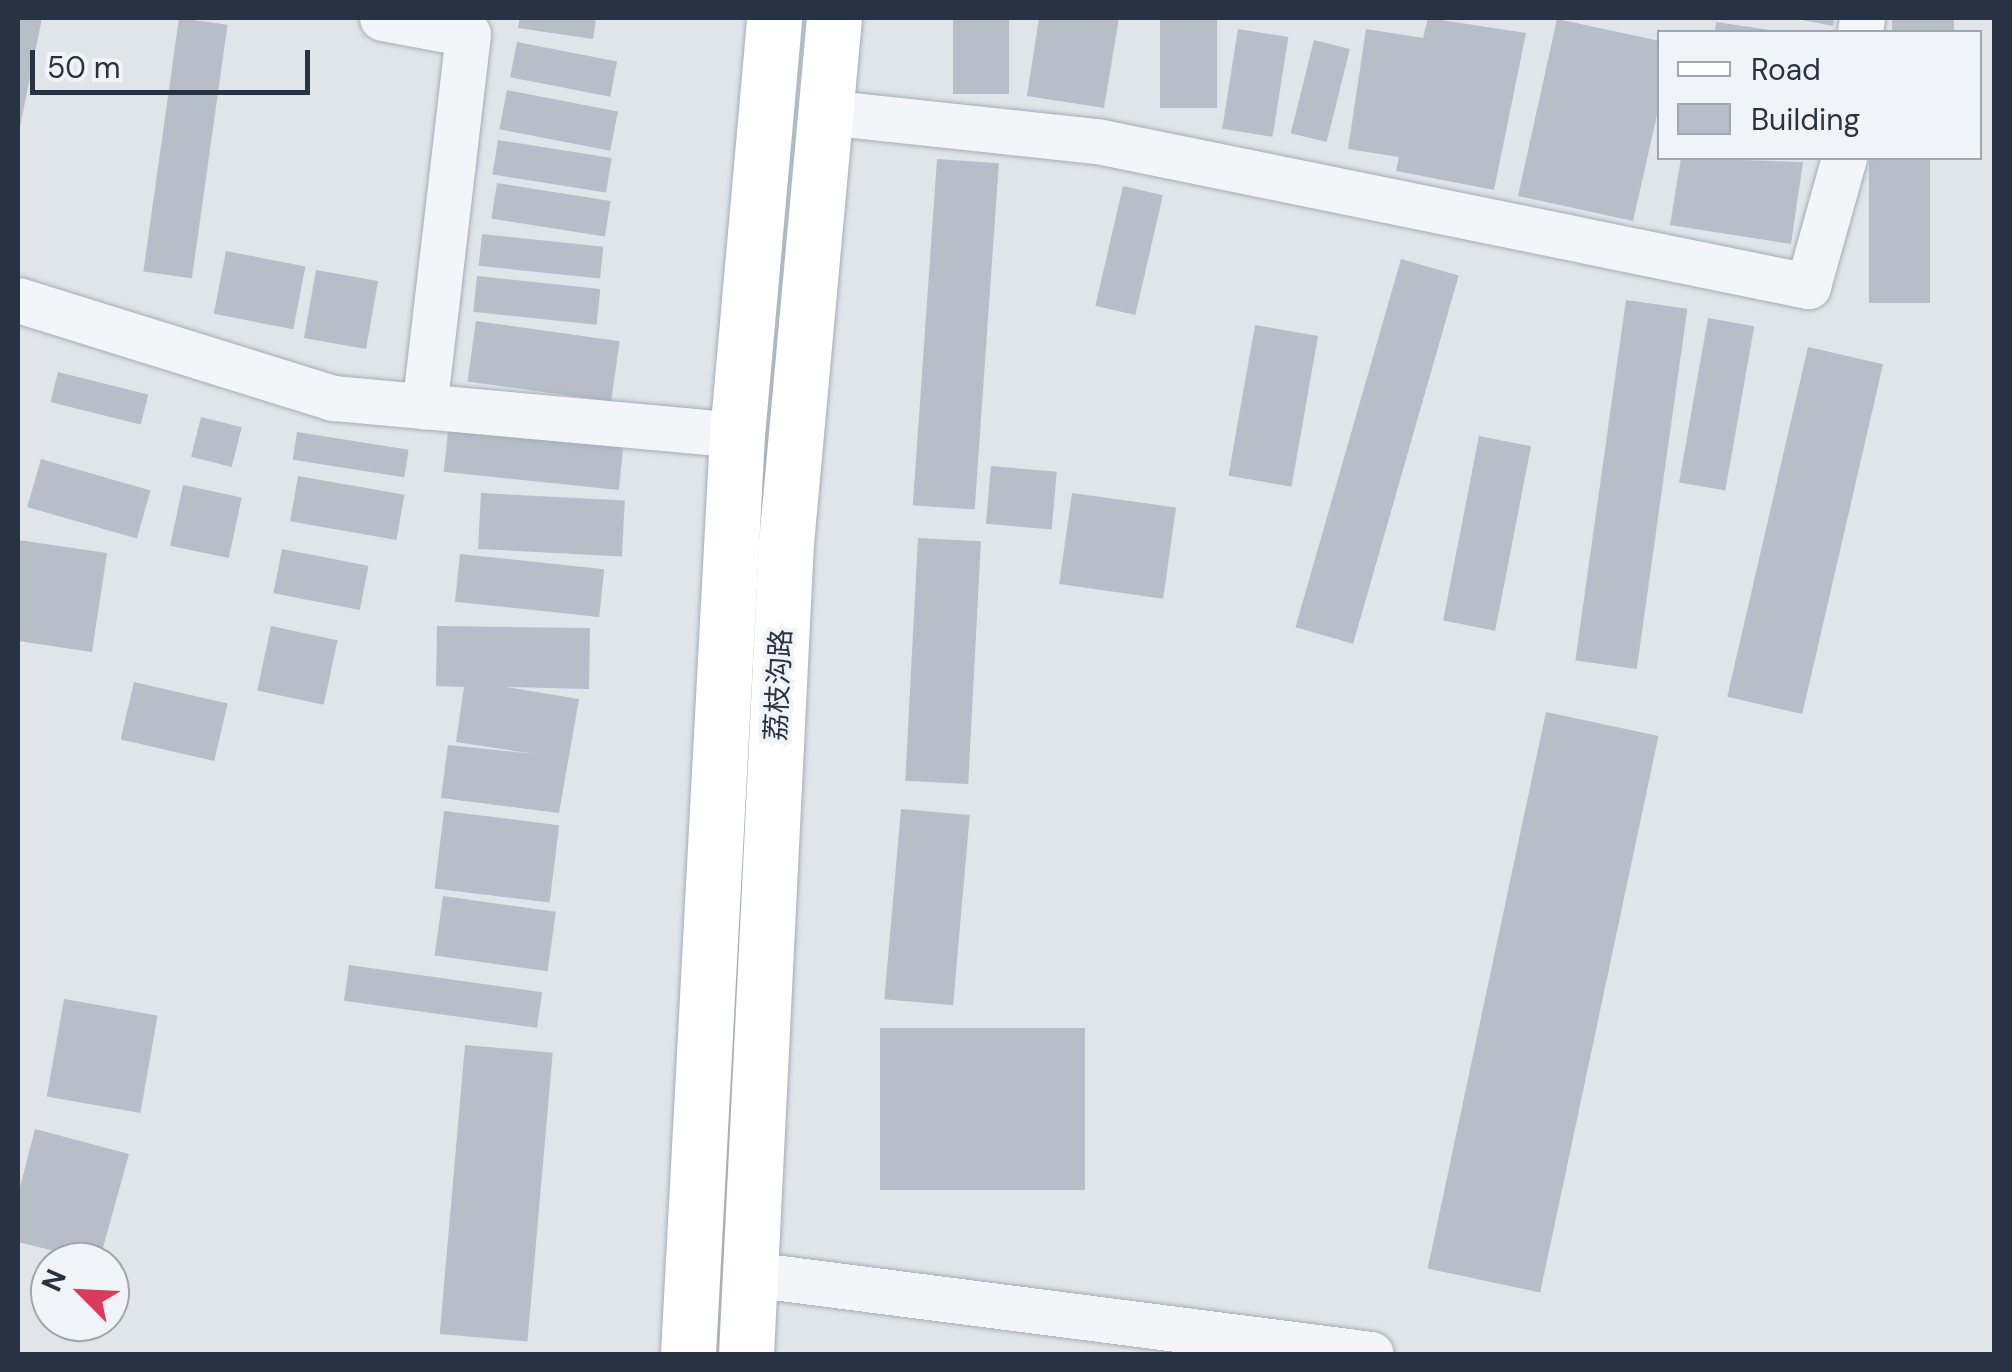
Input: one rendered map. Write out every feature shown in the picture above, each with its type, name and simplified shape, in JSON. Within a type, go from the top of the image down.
[{"type":"main road","name":"荔枝沟路","points":[[688,1354],[737,434],[774,18]]},
{"type":"main road","name":"荔枝沟路","points":[[746,1354],[786,543],[834,18]]},
{"type":"street","points":[[382,18],[470,26],[424,406]]},
{"type":"street","points":[[825,112],[1097,141],[1808,286],[1843,160]]},
{"type":"street","points":[[18,300],[333,398],[737,434]]},
{"type":"street","points":[[750,1274],[1371,1354]]},
{"type":"building","points":[[18,18],[42,18],[19,132],[18,132]]},
{"type":"building","points":[[179,18],[228,25],[192,278],[143,272]]},
{"type":"building","points":[[520,18],[596,18],[593,39],[518,28]]},
{"type":"building","points":[[953,18],[1009,18],[1009,94],[953,94]]},
{"type":"building","points":[[1039,18],[1119,18],[1104,108],[1027,96]]},
{"type":"building","points":[[1160,18],[1217,18],[1217,108],[1160,108]]},
{"type":"building","points":[[1428,18],[1526,33],[1494,190],[1396,171],[1399,157],[1348,149],[1366,29],[1423,38]]},
{"type":"building","points":[[1792,18],[1834,18],[1833,26]]},
{"type":"building","points":[[1892,18],[1954,18],[1954,30],[1892,30]]},
{"type":"building","points":[[1557,19],[1657,40],[1657,115],[1633,221],[1518,196]]},
{"type":"building","points":[[1716,22],[1770,30],[1715,30]]},
{"type":"building","points":[[1238,29],[1288,37],[1273,137],[1222,129]]},
{"type":"building","points":[[1314,40],[1350,49],[1327,142],[1291,133]]},
{"type":"building","points":[[517,42],[617,61],[610,97],[510,77]]},
{"type":"building","points":[[507,90],[618,112],[610,151],[499,129]]},
{"type":"building","points":[[498,140],[612,158],[606,193],[493,175]]},
{"type":"building","points":[[937,159],[999,163],[975,509],[913,505]]},
{"type":"building","points":[[1681,160],[1803,162],[1791,244],[1670,225]]},
{"type":"building","points":[[1869,160],[1930,160],[1930,303],[1869,303]]},
{"type":"building","points":[[497,183],[611,201],[605,237],[491,219]]},
{"type":"building","points":[[1123,186],[1163,195],[1135,315],[1095,306]]},
{"type":"building","points":[[482,234],[603,247],[600,279],[479,266]]},
{"type":"building","points":[[226,251],[306,266],[293,329],[214,314]]},
{"type":"building","points":[[1401,259],[1459,276],[1353,644],[1295,627]]},
{"type":"building","points":[[316,270],[378,281],[366,349],[304,338]]},
{"type":"building","points":[[477,276],[600,289],[597,325],[473,312]]},
{"type":"building","points":[[1626,300],[1687,309],[1637,669],[1575,660]]},
{"type":"building","points":[[1708,318],[1754,326],[1725,491],[1679,482]]},
{"type":"building","points":[[476,321],[620,341],[611,402],[468,381]]},
{"type":"building","points":[[1255,325],[1318,336],[1291,487],[1228,476]]},
{"type":"building","points":[[1808,347],[1883,364],[1802,714],[1727,697]]},
{"type":"building","points":[[58,372],[148,394],[141,425],[51,402]]},
{"type":"building","points":[[201,417],[242,427],[232,467],[191,457]]},
{"type":"building","points":[[449,422],[624,440],[619,490],[444,472]]},
{"type":"building","points":[[297,432],[409,450],[404,477],[293,460]]},
{"type":"building","points":[[1479,436],[1531,446],[1495,631],[1443,621]]},
{"type":"building","points":[[41,459],[151,490],[137,538],[27,507]]},
{"type":"building","points":[[991,466],[1057,472],[1052,530],[986,524]]},
{"type":"building","points":[[298,476],[404,495],[396,540],[290,521]]},
{"type":"building","points":[[183,485],[242,497],[229,558],[170,546]]},
{"type":"building","points":[[481,493],[625,501],[622,556],[478,549]]},
{"type":"building","points":[[1072,493],[1176,508],[1163,599],[1059,584]]},
{"type":"building","points":[[918,538],[981,541],[968,784],[905,781]]},
{"type":"building","points":[[18,540],[107,553],[92,652],[18,641]]},
{"type":"building","points":[[282,549],[368,566],[360,610],[273,593]]},
{"type":"building","points":[[460,554],[604,569],[599,617],[455,602]]},
{"type":"building","points":[[271,626],[338,640],[324,705],[257,691]]},
{"type":"building","points":[[437,626],[590,628],[589,689],[507,687],[579,699],[559,813],[441,798],[448,745],[535,754],[456,742],[464,687],[436,686]]},
{"type":"building","points":[[134,682],[228,704],[214,761],[121,739]]},
{"type":"building","points":[[1546,712],[1658,736],[1540,1292],[1428,1269]]},
{"type":"building","points":[[901,809],[970,815],[953,1005],[884,999]]},
{"type":"building","points":[[444,811],[559,825],[550,903],[434,888]]},
{"type":"building","points":[[443,896],[556,912],[548,971],[435,955]]},
{"type":"building","points":[[349,965],[542,992],[537,1028],[344,1001]]},
{"type":"building","points":[[64,999],[158,1015],[140,1113],[47,1096]]},
{"type":"building","points":[[880,1028],[1085,1028],[1085,1190],[880,1190]]},
{"type":"building","points":[[465,1045],[553,1053],[527,1342],[440,1334]]},
{"type":"building","points":[[35,1129],[129,1154],[105,1242],[18,1242],[18,1195]]}]
